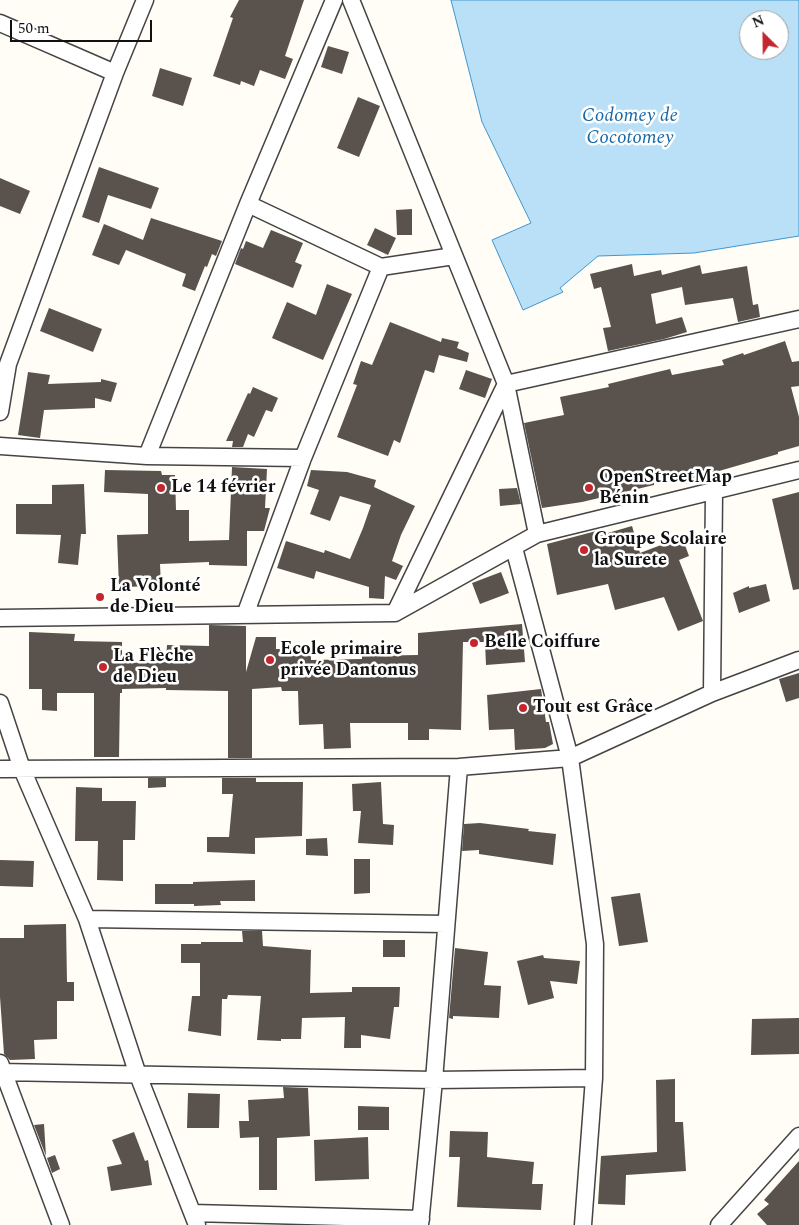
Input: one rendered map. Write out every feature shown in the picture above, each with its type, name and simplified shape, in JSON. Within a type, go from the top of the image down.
[{"type":"street","points":[[0,412],[4,363],[115,73],[145,0]]},
{"type":"street","points":[[147,456],[248,204],[334,0]]},
{"type":"street","points":[[351,0],[506,384],[537,534]]},
{"type":"street","points":[[0,23],[115,73]]},
{"type":"street","points":[[248,204],[382,267],[454,256]]},
{"type":"street","points":[[245,615],[303,458],[382,267]]},
{"type":"street","points":[[506,384],[799,319]]},
{"type":"street","points":[[395,613],[506,384]]},
{"type":"street","points":[[0,446],[147,456],[303,458]]},
{"type":"street","points":[[0,618],[395,613],[537,534],[799,470]]},
{"type":"street","points":[[712,693],[714,492]]},
{"type":"street","points":[[514,548],[570,758],[595,944],[594,1078],[583,1225]]},
{"type":"street","points":[[0,769],[459,766],[570,758],[712,693],[799,660]]},
{"type":"street","points":[[0,703],[22,769],[87,919],[138,1075],[195,1219],[421,1222],[459,766]]},
{"type":"street","points":[[87,919],[446,924]]},
{"type":"street","points":[[61,1225],[1,1069],[138,1075],[434,1080],[594,1078]]},
{"type":"street","points":[[719,1225],[799,1136]]},
{"type":"water","name":"Codomey de Cocotomey","points":[[451,0],[799,0],[799,236],[694,253],[598,256],[560,288],[563,292],[523,310],[492,240],[531,223],[482,122]]},
{"type":"building","points":[[239,0],[304,0],[285,56],[293,59],[285,79],[260,70],[254,86],[241,81],[240,85],[213,76],[233,18],[230,17]]},
{"type":"building","points":[[328,46],[349,52],[342,74],[321,67]]},
{"type":"building","points":[[160,68],[192,78],[183,106],[152,96]]},
{"type":"building","points":[[358,97],[380,106],[359,157],[337,148]]},
{"type":"building","points":[[99,167],[159,188],[151,209],[108,195],[99,223],[82,217]]},
{"type":"building","points":[[0,178],[30,191],[20,214],[0,206]]},
{"type":"building","points":[[412,209],[412,235],[397,235],[396,210]]},
{"type":"building","points":[[151,218],[222,241],[216,256],[212,254],[207,267],[205,266],[195,291],[182,286],[186,274],[126,250],[119,265],[92,255],[104,224],[143,240]]},
{"type":"building","points":[[375,228],[396,238],[388,255],[367,245]]},
{"type":"building","points":[[271,230],[303,243],[295,262],[302,265],[293,288],[235,264],[246,241],[263,248]]},
{"type":"building","points":[[632,264],[634,276],[661,270],[662,275],[700,265],[702,274],[747,266],[753,305],[758,304],[760,317],[738,322],[733,298],[685,305],[682,287],[651,294],[656,324],[682,317],[687,332],[608,351],[603,328],[611,327],[601,287],[594,289],[590,274]]},
{"type":"building","points":[[327,284],[352,294],[323,360],[272,338],[287,302],[316,315]]},
{"type":"building","points":[[49,308],[102,329],[93,352],[40,331]]},
{"type":"building","points":[[390,322],[441,342],[442,338],[459,342],[457,348],[469,353],[467,362],[439,355],[434,373],[425,370],[400,443],[394,440],[388,456],[337,437],[357,385],[353,384],[361,361],[372,365]]},
{"type":"building","points":[[785,341],[792,362],[799,361],[799,386],[791,387],[799,417],[799,446],[712,473],[713,475],[684,484],[682,476],[654,482],[654,485],[582,502],[542,508],[524,423],[564,415],[560,397],[609,387],[608,384],[670,369],[672,375],[724,365],[722,360],[743,353],[744,355]]},
{"type":"building","points":[[466,370],[492,379],[485,398],[459,389]]},
{"type":"building","points":[[28,372],[50,375],[48,384],[101,382],[101,379],[117,383],[111,402],[95,398],[95,408],[44,410],[40,438],[18,435]]},
{"type":"building","points":[[253,387],[278,398],[272,412],[266,410],[254,437],[248,434],[243,447],[232,447],[233,441],[226,441],[248,393],[250,394]]},
{"type":"building","points":[[232,467],[267,469],[265,508],[270,508],[264,531],[247,531],[247,566],[209,565],[209,562],[160,564],[161,586],[119,587],[117,535],[148,534],[148,494],[104,492],[105,470],[161,471],[162,475],[175,475],[176,510],[189,510],[189,541],[229,540]]},
{"type":"building","points":[[311,470],[347,472],[376,480],[374,487],[415,506],[401,535],[392,561],[403,566],[396,580],[385,576],[384,599],[369,598],[369,587],[316,571],[314,579],[277,568],[286,541],[324,553],[325,550],[350,559],[371,505],[340,496],[330,521],[310,514],[319,490],[307,486]]},
{"type":"building","points":[[84,484],[86,534],[81,534],[78,565],[58,563],[61,535],[16,534],[16,504],[52,504],[52,485]]},
{"type":"building","points":[[517,488],[521,504],[500,506],[499,489]]},
{"type":"building","points":[[799,492],[799,589],[793,590],[772,499]]},
{"type":"building","points":[[632,526],[640,553],[682,537],[689,556],[679,560],[703,621],[678,631],[664,597],[615,610],[608,584],[557,595],[547,544],[600,530],[601,535]]},
{"type":"building","points":[[501,572],[509,593],[480,604],[472,583]]},
{"type":"building","points":[[766,584],[770,601],[739,613],[733,593],[749,586],[749,588]]},
{"type":"building","points":[[522,624],[525,662],[486,665],[485,642],[463,642],[461,730],[429,729],[429,740],[408,740],[408,723],[350,723],[351,748],[324,749],[323,724],[299,725],[298,691],[282,691],[281,687],[252,689],[252,758],[228,758],[228,691],[166,690],[166,688],[122,689],[122,693],[120,693],[119,757],[94,757],[94,693],[57,693],[57,711],[42,710],[42,689],[29,689],[29,632],[75,634],[74,641],[122,642],[122,663],[166,662],[167,645],[209,646],[209,625],[246,626],[246,672],[256,637],[276,637],[276,649],[311,649],[311,660],[362,659],[362,656],[418,655],[418,633]]},
{"type":"building","points":[[799,673],[799,698],[786,702],[779,679]]},
{"type":"building","points":[[541,689],[546,722],[549,722],[553,744],[545,748],[515,750],[514,729],[489,730],[487,695]]},
{"type":"building","points":[[148,778],[166,778],[166,787],[148,788]]},
{"type":"building","points":[[222,778],[256,778],[256,782],[303,782],[302,836],[255,838],[255,854],[207,852],[207,837],[229,837],[233,794],[222,794]]},
{"type":"building","points":[[381,782],[383,824],[394,825],[393,845],[358,843],[361,811],[353,811],[352,784]]},
{"type":"building","points":[[76,787],[102,788],[102,801],[136,801],[135,840],[123,840],[123,881],[97,880],[98,841],[75,841]]},
{"type":"building","points":[[480,823],[556,834],[553,865],[479,854],[479,850],[462,851],[464,824]]},
{"type":"building","points":[[327,838],[328,856],[306,855],[306,839]]},
{"type":"building","points":[[354,859],[370,859],[370,893],[354,894]]},
{"type":"building","points":[[0,860],[34,861],[33,887],[0,886]]},
{"type":"building","points":[[255,880],[255,901],[220,901],[221,905],[194,906],[194,904],[155,904],[155,884],[193,884],[193,882]]},
{"type":"building","points":[[640,893],[648,942],[619,946],[611,897]]},
{"type":"building","points":[[66,924],[67,982],[74,982],[74,1001],[57,1001],[57,1039],[34,1040],[35,1059],[10,1060],[4,1054],[0,997],[0,938],[24,938],[24,925]]},
{"type":"building","points":[[242,931],[262,931],[263,946],[311,950],[310,993],[352,992],[352,987],[400,987],[399,1007],[394,1007],[390,1039],[361,1035],[361,1048],[344,1048],[345,1017],[302,1018],[301,1039],[281,1039],[281,1041],[257,1040],[261,996],[228,995],[227,999],[222,999],[221,1036],[188,1031],[192,996],[200,996],[200,963],[181,963],[181,944],[243,942]]},
{"type":"building","points":[[383,940],[405,940],[405,957],[383,957]]},
{"type":"building","points":[[455,948],[488,952],[484,985],[501,986],[499,1018],[453,1016],[453,1019],[449,1018]]},
{"type":"building","points":[[543,955],[544,958],[580,961],[577,984],[550,981],[554,998],[528,1005],[517,961]]},
{"type":"building","points":[[799,1018],[799,1054],[751,1055],[752,1019]]},
{"type":"building","points":[[675,1079],[675,1122],[683,1122],[686,1171],[626,1175],[625,1205],[598,1204],[601,1156],[657,1152],[656,1080]]},
{"type":"building","points":[[283,1087],[308,1088],[310,1136],[277,1138],[277,1190],[259,1190],[259,1137],[240,1138],[239,1121],[249,1121],[248,1100],[284,1098]]},
{"type":"building","points":[[188,1093],[220,1094],[219,1128],[187,1128]]},
{"type":"building","points":[[358,1106],[389,1107],[389,1130],[358,1130]]},
{"type":"building","points":[[44,1124],[46,1156],[34,1125]]},
{"type":"building","points":[[450,1131],[488,1132],[487,1157],[534,1162],[532,1184],[543,1184],[541,1210],[457,1207],[460,1157],[449,1157]]},
{"type":"building","points":[[134,1132],[145,1161],[148,1160],[152,1185],[111,1191],[107,1167],[122,1164],[112,1140]]},
{"type":"building","points":[[368,1137],[369,1179],[315,1181],[314,1140]]},
{"type":"building","points":[[55,1155],[60,1169],[52,1173],[47,1158]]},
{"type":"building","points":[[799,1161],[799,1225],[767,1225],[757,1214],[769,1204],[764,1200]]},
{"type":"place","name":"Le 14 février","points":[[161,488]]},
{"type":"place","name":"OpenStreetMap Bénin","points":[[589,488]]},
{"type":"place","name":"Groupe Scolaire la Surete","points":[[584,550]]},
{"type":"place","name":"La Volonté de Dieu","points":[[100,597]]},
{"type":"place","name":"Belle Coiffure","points":[[474,643]]},
{"type":"place","name":"Ecole primaire privée Dantonus","points":[[270,660]]},
{"type":"place","name":"La Flèche de Dieu","points":[[103,667]]},
{"type":"place","name":"Tout est Grâce","points":[[523,708]]}]
